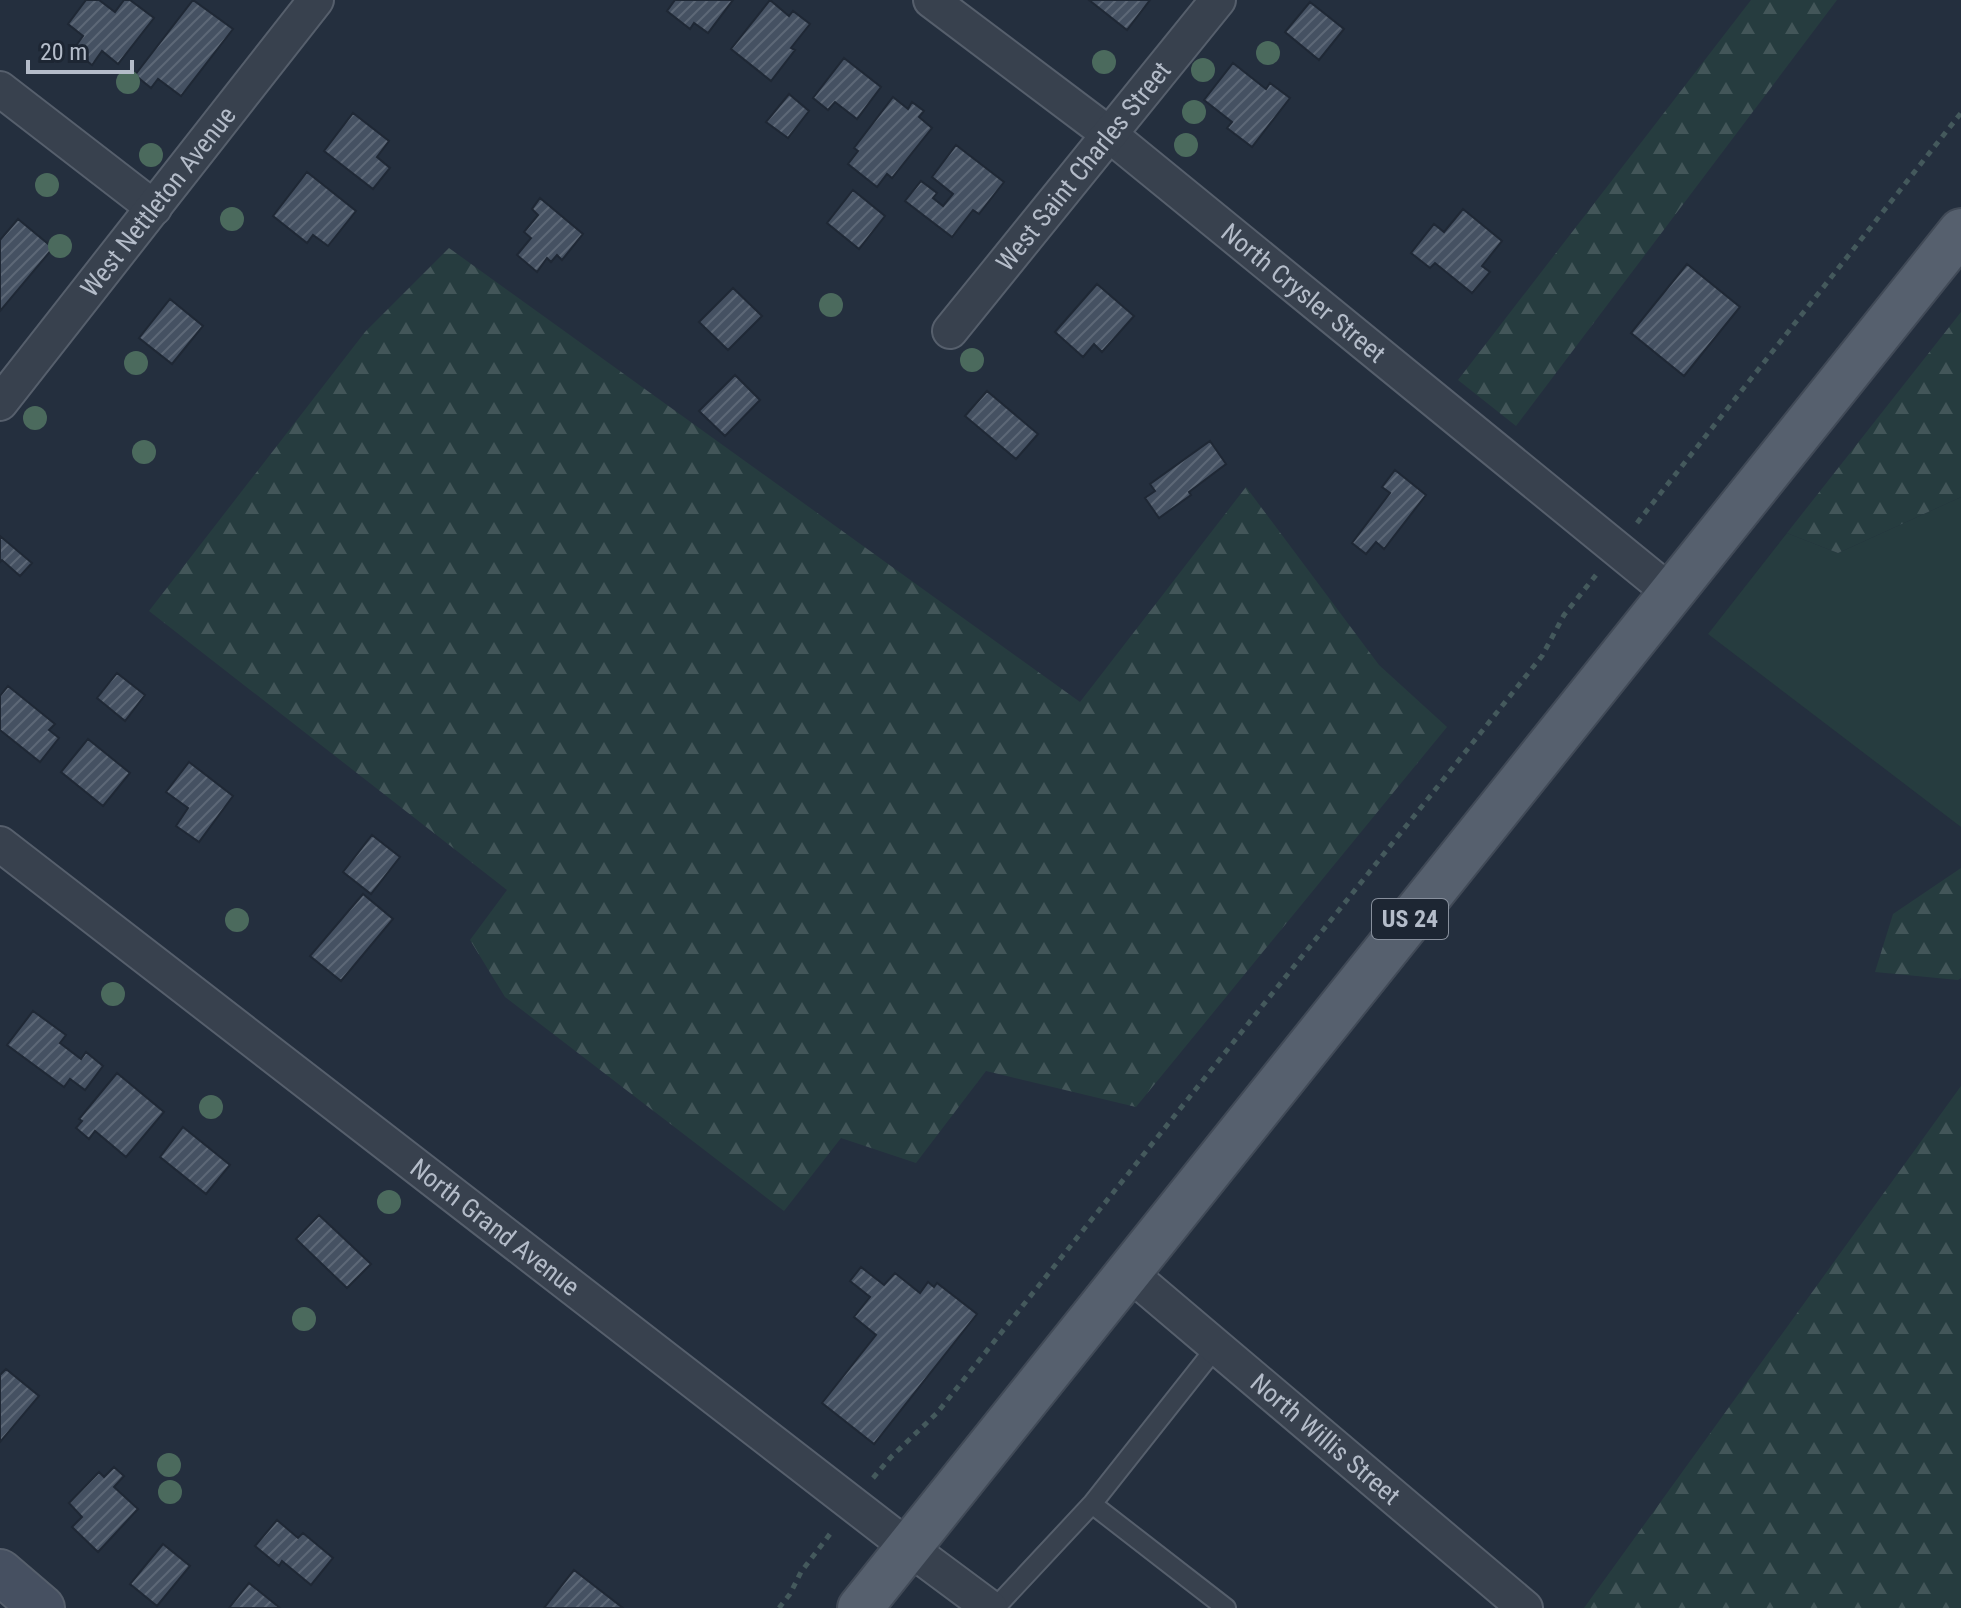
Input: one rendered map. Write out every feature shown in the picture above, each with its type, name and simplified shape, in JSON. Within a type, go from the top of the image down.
[{"type":"main road","name":"US 24","points":[[860,1608],[1961,231]]},
{"type":"main road","points":[[0,1572],[42,1608]]},
{"type":"street","name":"West Nettleton Avenue","points":[[0,403],[316,0]]},
{"type":"street","name":"North Crysler Street","points":[[931,0],[1110,135],[1671,593]]},
{"type":"street","name":"West Saint Charles Street","points":[[950,331],[1218,0]]},
{"type":"street","points":[[0,89],[154,208]]},
{"type":"street","name":"North Grand Avenue","points":[[0,844],[908,1547],[993,1608]]},
{"type":"street","name":"North Willis Street","points":[[1127,1271],[1525,1608]]},
{"type":"lane","points":[[993,1608],[1092,1504],[1217,1346]]},
{"type":"lane","points":[[1092,1504],[1226,1608]]},
{"type":"path","points":[[779,1608],[801,1572],[853,1504],[891,1457],[937,1413],[1542,656],[1564,615],[1961,113]]},
{"type":"green space","points":[[1751,0],[1837,0],[1516,426],[1458,380]]},
{"type":"green space","points":[[449,248],[1080,702],[1246,487],[1379,665],[1447,727],[1136,1107],[986,1071],[916,1163],[841,1138],[784,1211],[505,997],[470,940],[507,890],[149,611],[365,332]]},
{"type":"green space","points":[[1961,312],[1961,497],[1838,553],[1787,533]]},
{"type":"green space","points":[[1961,497],[1961,827],[1708,634],[1787,533],[1838,553]]},
{"type":"green space","points":[[1961,868],[1961,978],[1875,972],[1893,914]]},
{"type":"green space","points":[[1961,1086],[1961,1608],[1584,1608]]},
{"type":"building","points":[[86,0],[99,0],[115,12],[124,0],[130,0],[154,18],[118,64],[102,51],[92,65],[73,50],[83,36],[68,24]]},
{"type":"building","points":[[193,0],[233,29],[181,96],[158,79],[151,88],[135,75]]},
{"type":"building","points":[[675,0],[733,0],[708,33],[694,23],[690,29],[667,11]]},
{"type":"building","points":[[770,0],[789,16],[793,11],[810,24],[771,81],[731,49]]},
{"type":"building","points":[[1089,0],[1150,0],[1127,30]]},
{"type":"building","points":[[1310,2],[1344,29],[1319,60],[1285,32]]},
{"type":"building","points":[[844,58],[881,87],[857,119],[835,102],[828,110],[813,98]]},
{"type":"building","points":[[1233,63],[1266,89],[1270,83],[1290,98],[1252,147],[1227,128],[1232,122],[1204,100]]},
{"type":"building","points":[[789,94],[809,111],[788,138],[766,122]]},
{"type":"building","points":[[893,97],[908,109],[912,102],[924,111],[919,117],[932,128],[892,178],[887,174],[877,187],[848,164],[858,151],[854,148]]},
{"type":"building","points":[[353,113],[389,141],[377,157],[390,168],[373,189],[324,151]]},
{"type":"building","points":[[956,145],[1004,182],[979,214],[973,210],[952,237],[905,201],[921,181],[937,193],[933,198],[943,206],[953,194],[932,177]]},
{"type":"building","points":[[307,172],[356,211],[328,246],[313,235],[307,243],[273,216]]},
{"type":"building","points":[[853,190],[885,216],[859,249],[827,223]]},
{"type":"building","points":[[540,198],[583,234],[562,260],[557,255],[551,262],[547,258],[537,272],[517,255],[531,238],[524,232],[538,215],[532,209]]},
{"type":"building","points":[[1463,209],[1502,241],[1482,266],[1490,272],[1472,293],[1435,263],[1430,268],[1411,253],[1434,224],[1444,232]]},
{"type":"building","points":[[18,219],[53,248],[0,311],[0,240]]},
{"type":"building","points":[[1687,264],[1740,307],[1684,376],[1631,333]]},
{"type":"building","points":[[1097,284],[1134,316],[1102,352],[1094,344],[1083,357],[1055,332]]},
{"type":"building","points":[[733,288],[762,316],[728,350],[699,322]]},
{"type":"building","points":[[170,299],[203,326],[172,364],[139,338]]},
{"type":"building","points":[[735,375],[760,400],[725,436],[699,411]]},
{"type":"building","points":[[987,391],[1038,434],[1016,459],[965,416]]},
{"type":"building","points":[[1210,441],[1226,464],[1159,518],[1145,498],[1155,491],[1150,484]]},
{"type":"building","points":[[1395,470],[1426,495],[1384,549],[1376,542],[1366,554],[1352,543],[1390,493],[1382,487]]},
{"type":"building","points":[[0,536],[32,563],[20,576],[2,560],[0,562]]},
{"type":"building","points":[[117,673],[145,695],[125,721],[97,698]]},
{"type":"building","points":[[8,686],[55,724],[49,730],[59,738],[40,762],[0,730],[0,696]]},
{"type":"building","points":[[88,739],[130,773],[103,806],[61,772]]},
{"type":"building","points":[[189,762],[233,796],[199,842],[176,826],[188,808],[166,792]]},
{"type":"building","points":[[372,835],[400,857],[371,894],[343,872]]},
{"type":"building","points":[[363,894],[393,919],[341,981],[310,956]]},
{"type":"building","points":[[33,1011],[66,1035],[60,1043],[81,1059],[86,1052],[103,1066],[85,1090],[70,1079],[64,1087],[7,1045]]},
{"type":"building","points":[[117,1073],[164,1112],[126,1157],[95,1131],[89,1139],[76,1128],[82,1121],[79,1119]]},
{"type":"building","points":[[183,1127],[230,1165],[206,1194],[160,1157]]},
{"type":"building","points":[[319,1215],[371,1264],[347,1288],[296,1239]]},
{"type":"building","points":[[861,1267],[884,1285],[895,1273],[920,1293],[928,1282],[934,1287],[937,1283],[977,1314],[874,1444],[822,1403],[876,1335],[854,1317],[870,1297],[850,1281]]},
{"type":"building","points":[[6,1369],[39,1396],[0,1442],[0,1375]]},
{"type":"building","points":[[114,1467],[124,1476],[114,1487],[138,1509],[98,1552],[72,1527],[82,1517],[69,1503],[99,1472],[104,1477]]},
{"type":"building","points":[[277,1520],[298,1538],[303,1533],[333,1558],[311,1585],[282,1561],[279,1566],[255,1546]]},
{"type":"building","points":[[163,1544],[190,1566],[157,1606],[130,1584]]},
{"type":"building","points":[[574,1570],[623,1608],[544,1608]]},
{"type":"building","points":[[249,1583],[280,1608],[229,1608]]}]
